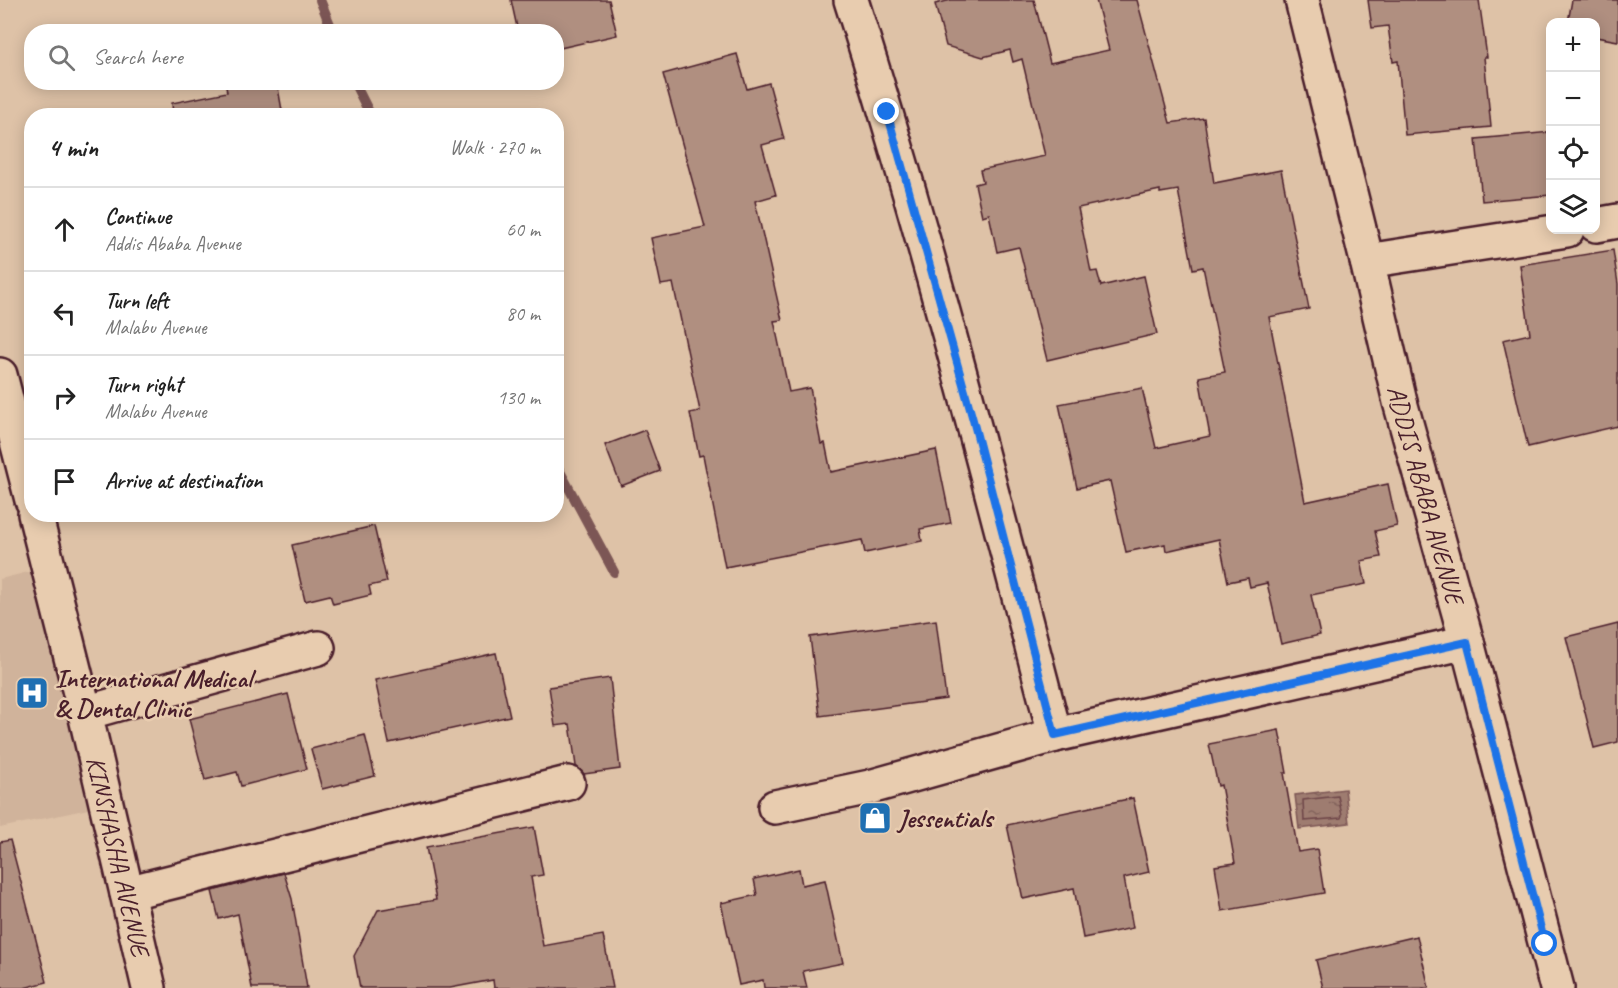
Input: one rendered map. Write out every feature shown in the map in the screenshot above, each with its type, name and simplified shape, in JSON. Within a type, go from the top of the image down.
[{"type":"street","points":[[851,0],[887,112],[963,386],[1055,735]]},
{"type":"street","name":"ADDIS ABABA AVENUE","points":[[1302,0],[1400,402],[1467,642],[1557,988]]},
{"type":"street","points":[[1600,224],[1618,222]]},
{"type":"street","points":[[1367,261],[1546,233]]},
{"type":"street","points":[[0,375],[24,469]]},
{"type":"street","name":"KINSHASHA AVENUE","points":[[37,522],[85,713],[149,988]]},
{"type":"street","points":[[775,807],[870,787],[1055,735],[1467,642]]},
{"type":"street","points":[[85,713],[318,648]]},
{"type":"street","points":[[127,893],[568,783]]},
{"type":"shaded area","name":"International Medical & Dental Clinic","points":[[32,571],[93,808],[0,828],[0,579]]},
{"type":"water","points":[[1345,789],[1349,823],[1299,829],[1295,795]]},
{"type":"building","points":[[511,0],[609,0],[617,35],[564,47],[564,24],[516,24]]},
{"type":"building","points":[[951,0],[1034,0],[1050,63],[1109,50],[1096,0],[1137,0],[1170,123],[1204,118],[1214,183],[1281,170],[1309,309],[1269,317],[1305,502],[1388,484],[1397,526],[1375,531],[1381,557],[1361,561],[1366,584],[1311,595],[1320,635],[1281,644],[1267,583],[1250,587],[1248,578],[1228,582],[1219,539],[1166,551],[1165,544],[1126,552],[1110,481],[1077,488],[1059,404],[1142,388],[1156,448],[1210,436],[1199,377],[1225,372],[1203,267],[1193,269],[1178,190],[1160,193],[1160,190],[1078,208],[1091,272],[1097,271],[1101,286],[1144,276],[1157,334],[1047,360],[1019,247],[997,252],[989,214],[982,216],[975,184],[983,182],[980,170],[1045,156],[1022,59],[1013,62],[1010,50],[983,57],[946,46],[935,4]]},
{"type":"building","points":[[1368,0],[1479,0],[1487,57],[1484,57],[1491,127],[1405,135],[1398,61],[1393,62],[1388,26],[1372,28]]},
{"type":"building","points":[[1572,0],[1618,0],[1618,41],[1600,38],[1600,18],[1569,18]]},
{"type":"building","points":[[737,54],[747,89],[769,83],[784,139],[762,145],[776,195],[755,201],[782,320],[774,321],[789,392],[810,388],[821,444],[825,443],[831,472],[936,450],[951,523],[920,529],[922,541],[865,553],[862,540],[725,567],[703,455],[699,456],[690,413],[700,411],[673,283],[661,285],[651,238],[705,227],[663,74]]},
{"type":"building","points":[[227,90],[278,90],[282,108],[172,108],[172,103],[227,92]]},
{"type":"building","points":[[1546,132],[1546,195],[1482,201],[1476,139]]},
{"type":"building","points":[[1613,250],[1618,284],[1618,426],[1528,447],[1503,340],[1530,334],[1520,265]]},
{"type":"building","points":[[645,430],[660,471],[621,486],[605,445]]},
{"type":"building","points":[[374,526],[387,582],[369,586],[371,595],[333,604],[330,595],[305,601],[292,545]]},
{"type":"building","points":[[936,620],[946,699],[820,716],[810,637]]},
{"type":"building","points":[[1618,624],[1618,742],[1594,748],[1566,637]]},
{"type":"building","points":[[496,653],[510,716],[389,743],[375,680]]},
{"type":"building","points":[[610,678],[620,769],[584,774],[576,766],[570,724],[555,726],[549,687]]},
{"type":"building","points":[[288,694],[307,769],[241,786],[237,772],[205,780],[189,719]]},
{"type":"building","points":[[1279,730],[1298,852],[1317,849],[1324,893],[1222,911],[1215,866],[1235,863],[1221,785],[1218,786],[1209,744]]},
{"type":"building","points":[[365,735],[375,776],[322,789],[311,749]]},
{"type":"building","points":[[1133,798],[1149,872],[1124,878],[1133,928],[1083,938],[1074,888],[1023,899],[1007,825]]},
{"type":"building","points":[[534,827],[543,875],[531,877],[543,946],[603,935],[613,988],[494,988],[493,980],[450,988],[360,988],[354,956],[378,910],[436,900],[426,847]]},
{"type":"building","points":[[10,840],[47,982],[24,988],[0,988],[0,842]]},
{"type":"building","points":[[799,869],[802,885],[825,880],[843,963],[803,971],[807,988],[764,988],[763,980],[739,985],[721,903],[757,895],[754,879]]},
{"type":"building","points":[[284,873],[292,899],[307,988],[252,988],[238,914],[219,919],[212,891]]},
{"type":"building","points":[[1417,936],[1429,988],[1323,988],[1316,960]]},
{"type":"waterway","points":[[320,0],[330,24]]},
{"type":"waterway","points":[[358,90],[367,108]]},
{"type":"waterway","points":[[564,479],[614,572]]},
{"type":"place","name":"International Medical & Dental Clinic","points":[[32,693]]},
{"type":"place","name":"Jessentials","points":[[875,818]]},
{"type":"route","points":[[887,112],[973,420],[1055,735],[1467,642],[1545,944]]}]
